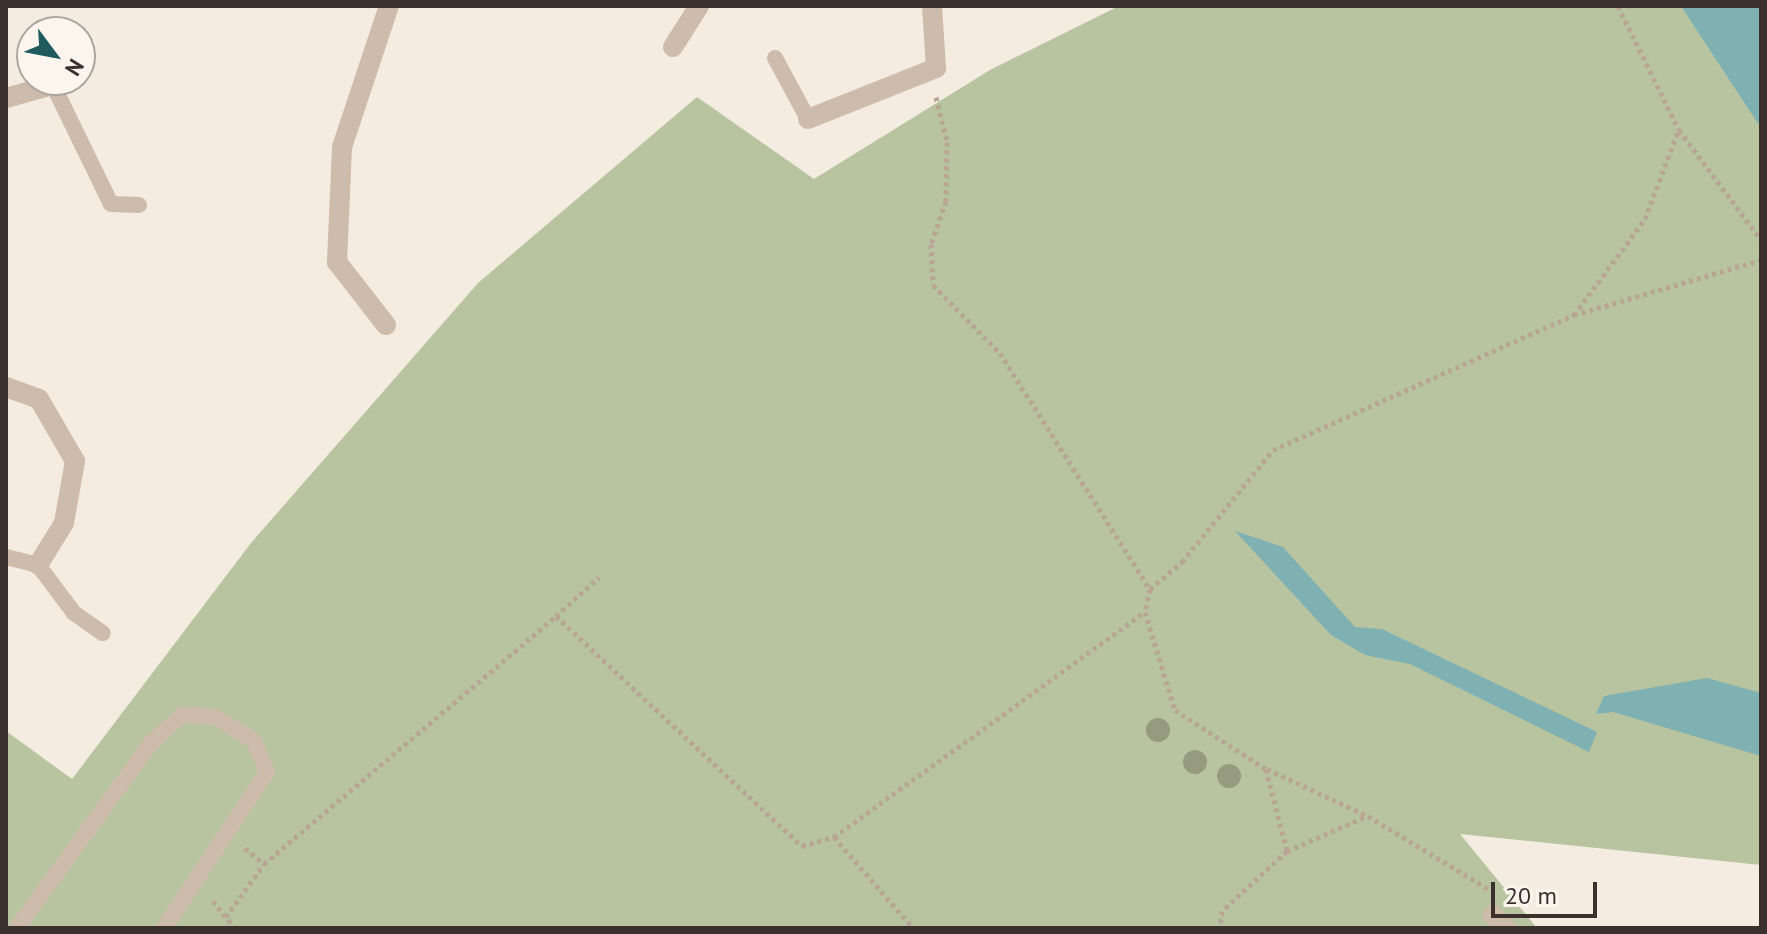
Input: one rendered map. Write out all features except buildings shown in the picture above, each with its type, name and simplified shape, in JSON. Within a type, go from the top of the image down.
[{"type":"street","points":[[386,325],[337,262],[342,147],[389,6]]},
{"type":"street","points":[[673,47],[699,6]]},
{"type":"street","points":[[808,119],[936,68],[932,6]]},
{"type":"street","points":[[6,387],[39,399],[75,461],[64,523],[38,565]]},
{"type":"lane","points":[[775,58],[808,119]]},
{"type":"lane","points":[[58,96],[111,204],[139,205]]},
{"type":"lane","points":[[6,557],[38,565],[74,613],[103,633]]},
{"type":"lane","points":[[17,928],[151,743],[182,715],[216,717],[254,741],[267,772],[229,835],[164,928]]},
{"type":"path","points":[[1618,6],[1679,130],[1761,240]]},
{"type":"path","points":[[936,68],[946,201],[931,244],[933,285],[1000,353],[1150,589]]},
{"type":"path","points":[[1574,315],[1645,219],[1679,130]]},
{"type":"path","points":[[1500,914],[1368,816],[1266,769],[1175,710],[1145,612],[1150,589],[1182,562],[1273,450],[1574,315],[1761,260]]},
{"type":"path","points":[[226,917],[264,864],[599,577]]},
{"type":"path","points":[[556,616],[802,846],[834,837],[1145,612]]},
{"type":"path","points":[[1266,769],[1287,851]]},
{"type":"path","points":[[1220,928],[1222,911],[1287,851],[1368,816]]},
{"type":"path","points":[[229,835],[264,864]]},
{"type":"path","points":[[834,837],[913,928]]},
{"type":"path","points":[[197,883],[235,928]]},
{"type":"green space","points":[[1119,6],[1761,6],[1761,865],[1460,834],[1537,928],[6,928],[6,731],[72,779],[251,543],[478,283],[697,97],[814,179],[990,70]]},
{"type":"water","points":[[1681,6],[1761,6],[1761,125],[1757,122]]},
{"type":"water","points":[[1235,531],[1283,547],[1355,627],[1382,629],[1597,732],[1589,752],[1410,664],[1365,655],[1331,635]]},
{"type":"water","points":[[1707,678],[1761,693],[1761,756],[1613,712],[1596,714],[1604,696]]}]
